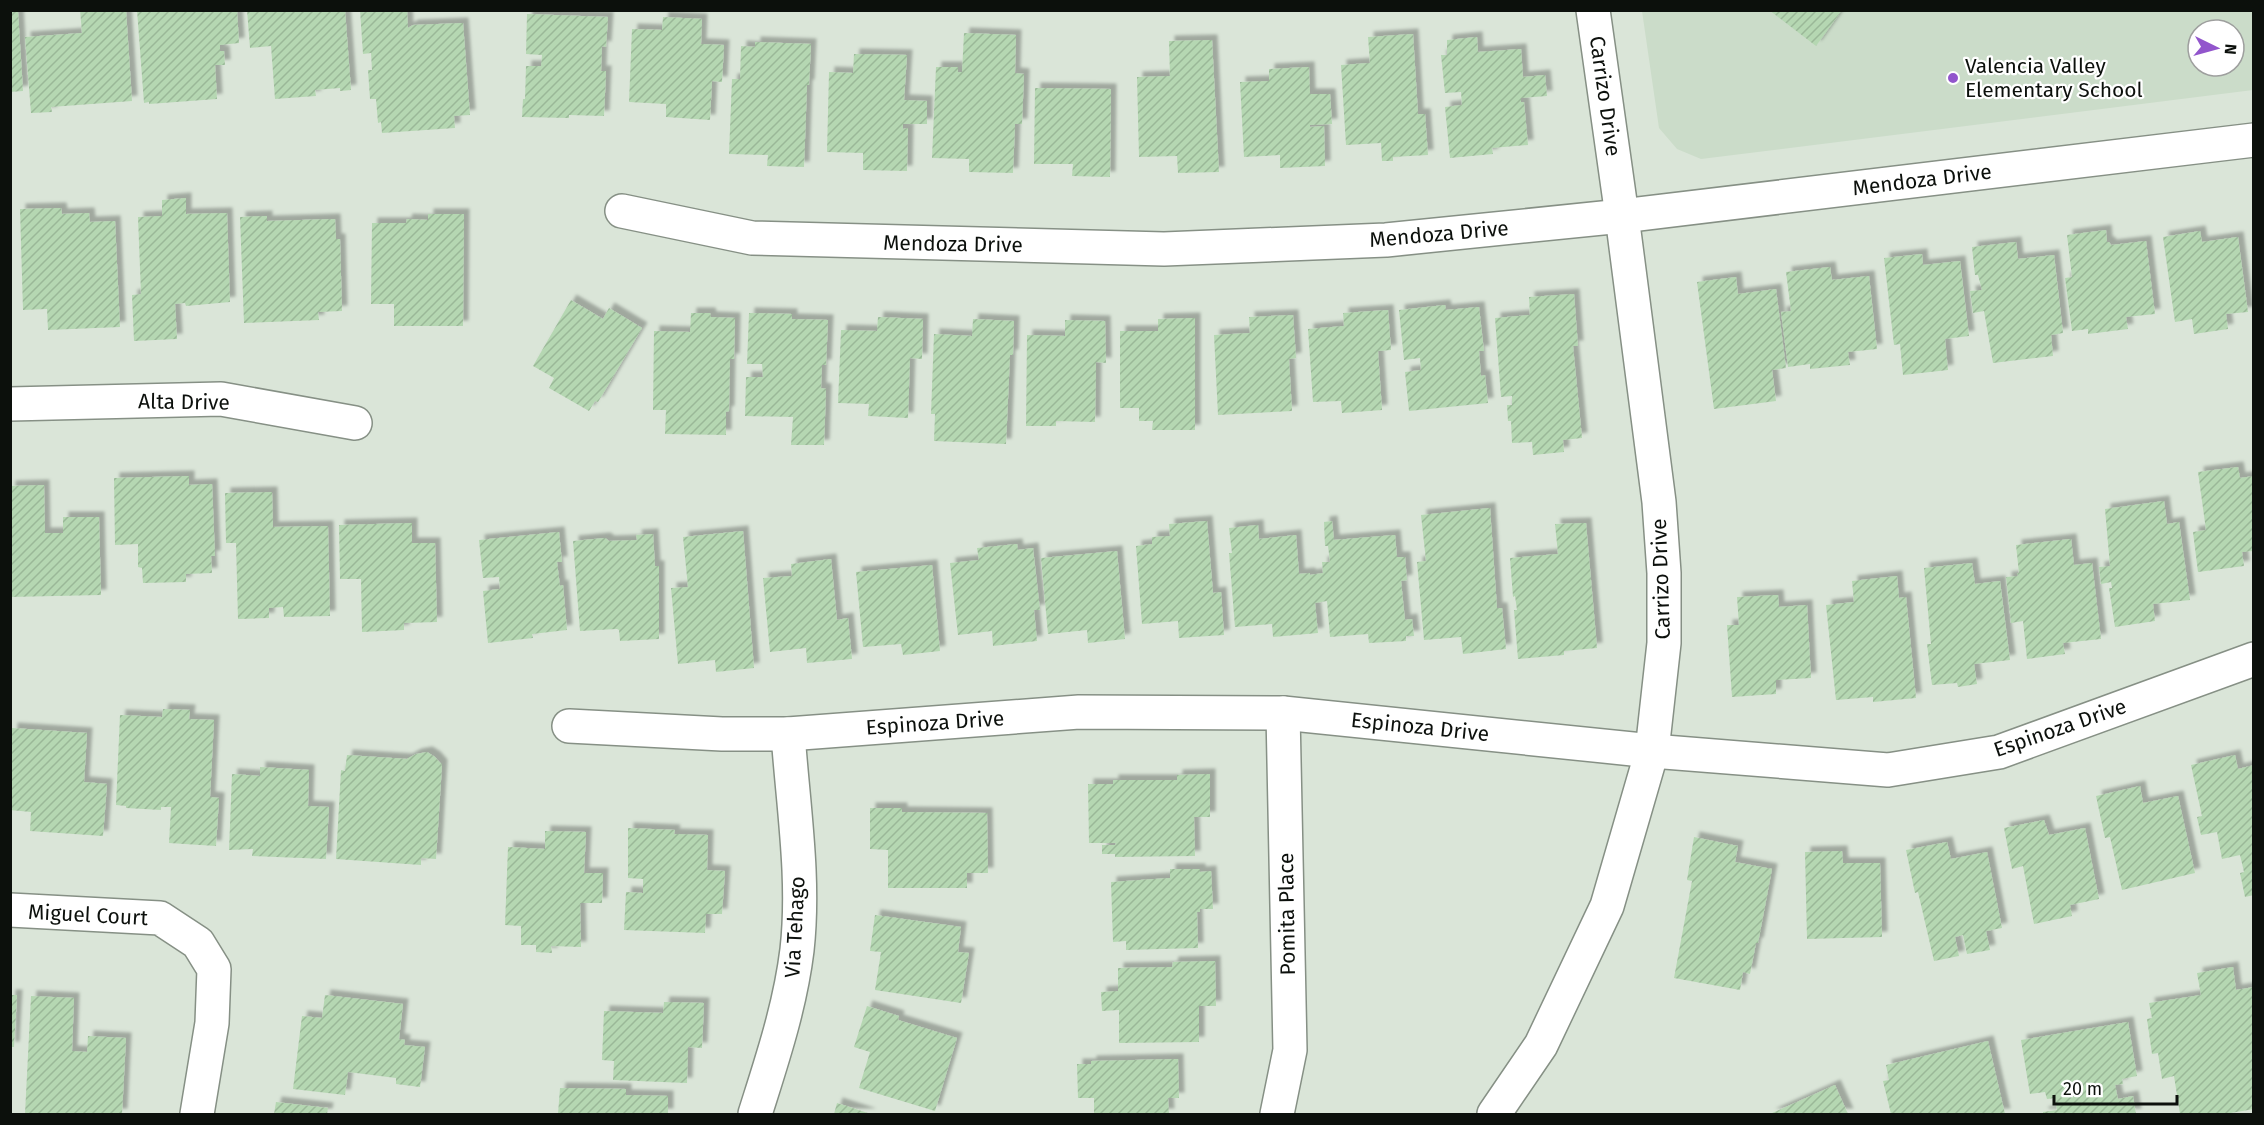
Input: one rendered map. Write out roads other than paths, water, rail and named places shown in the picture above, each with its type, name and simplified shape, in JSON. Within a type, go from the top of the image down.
[{"type":"street","name":"Carrizo Drive","points":[[1494,1114],[1541,1045],[1607,906],[1652,751],[1664,643],[1664,573],[1659,502],[1593,10]]},
{"type":"street","name":"Mendoza Drive","points":[[622,211],[752,238],[1164,249],[1386,240],[1622,216],[2253,140]]},
{"type":"street","name":"Alta Drive","points":[[10,404],[221,399],[355,423]]},
{"type":"street","name":"Espinoza Drive","points":[[569,726],[722,734],[788,734],[1079,712],[1283,713],[1652,751],[1888,770],[2000,752],[2253,659]]},
{"type":"street","name":"Pomita Place","points":[[1277,1114],[1290,1050],[1283,713]]},
{"type":"street","name":"Via Tehago","points":[[755,1114],[789,1001],[797,948],[799,879],[788,734]]},
{"type":"street","name":"Miguel Court","points":[[10,910],[160,918],[198,943],[214,969],[212,1023],[197,1114]]},
{"type":"place","name":"Valencia Valley Elementary School","points":[[1953,78]]}]
